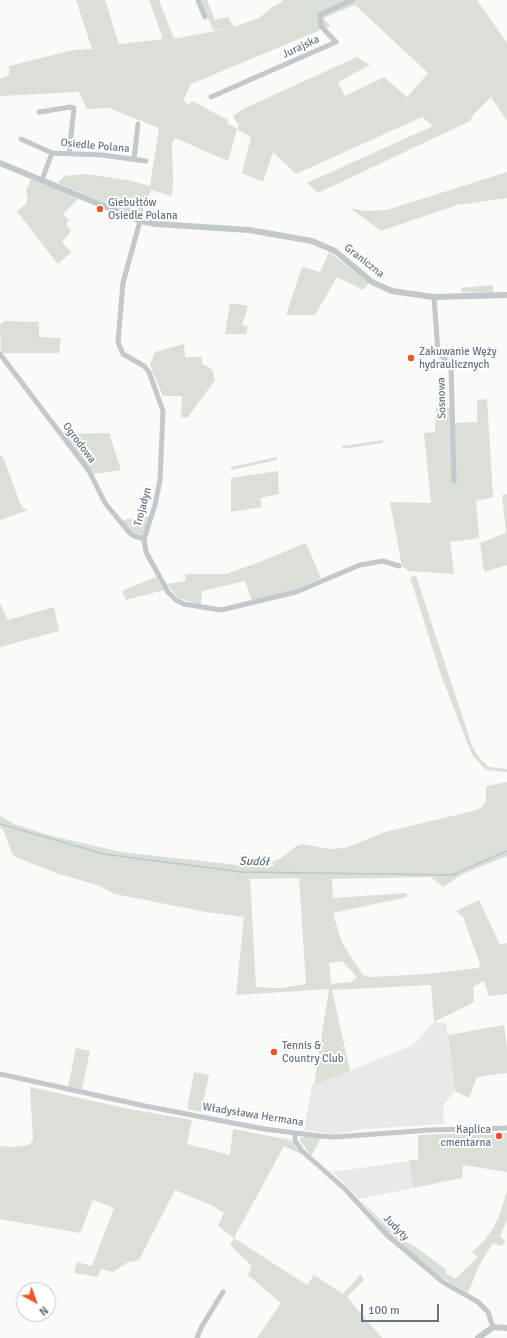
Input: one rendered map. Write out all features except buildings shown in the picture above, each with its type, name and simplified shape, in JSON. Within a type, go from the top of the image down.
[{"type":"street","points":[[198,0],[205,17]]},
{"type":"street","name":"Jurajska","points":[[211,97],[336,42],[321,26],[320,15],[352,0]]},
{"type":"street","points":[[39,112],[71,107],[74,108],[69,154]]},
{"type":"street","points":[[134,159],[138,124]]},
{"type":"street","name":"Osiedle Polana","points":[[21,138],[52,153],[102,155],[146,161]]},
{"type":"street","points":[[42,180],[52,153]]},
{"type":"street","name":"Graniczna","points":[[0,163],[140,221],[156,224],[249,230],[305,239],[335,251],[369,279],[380,286],[398,292],[434,297],[507,296]]},
{"type":"street","name":"Trojadyn","points":[[140,221],[123,283],[118,342],[123,354],[144,366],[149,372],[163,411],[160,480],[156,505],[144,539],[146,552],[170,595],[184,604],[206,609],[227,608],[296,592],[360,565],[383,561],[398,566]]},
{"type":"street","name":"Sosnowa","points":[[434,297],[438,352],[451,366],[454,481]]},
{"type":"street","name":"Ogrodowa","points":[[0,354],[89,471],[105,503],[128,531],[134,536],[144,539]]},
{"type":"street","name":"Władysława Hermana","points":[[0,1074],[138,1105],[295,1133],[335,1137],[430,1130],[507,1128]]},
{"type":"street","name":"Judyty","points":[[295,1133],[295,1141],[302,1151],[344,1189],[387,1235],[443,1282],[478,1302],[488,1312],[493,1328]]},
{"type":"street","points":[[198,1338],[197,1337],[202,1326],[223,1292]]},
{"type":"street","points":[[478,1338],[493,1328],[507,1328]]},
{"type":"shaded area","points":[[76,0],[105,0],[119,44],[163,39],[149,0],[159,0],[174,39],[225,29],[213,30],[201,0],[207,0],[215,20],[228,17],[234,27],[259,18],[272,7],[282,2],[282,0],[477,0],[507,43],[507,121],[491,97],[473,115],[470,121],[318,193],[307,183],[433,126],[422,117],[296,174],[273,152],[263,182],[242,173],[251,137],[237,129],[228,161],[175,138],[172,142],[172,196],[151,190],[140,218],[58,183],[64,176],[85,174],[128,180],[150,186],[159,128],[109,108],[87,109],[79,92],[0,96],[0,79],[9,75],[9,66],[73,50],[92,49]],"holes":[[[355,5],[428,73],[407,97],[384,77],[345,96],[338,82],[370,65],[357,57],[243,109],[233,116],[239,126],[237,129],[227,123],[228,120],[192,101],[189,105],[183,101],[191,84],[330,26],[323,18]]]},
{"type":"shaded area","points":[[507,172],[507,198],[457,205],[381,231],[350,208],[364,211],[387,210]]},
{"type":"shaded area","points":[[31,179],[78,199],[63,214],[69,221],[66,224],[71,231],[62,242],[71,252],[58,264],[15,209],[17,211],[26,204],[28,198],[26,191]]},
{"type":"shaded area","points":[[329,252],[369,283],[363,290],[337,277],[315,315],[286,315],[302,267],[320,272]]},
{"type":"shaded area","points":[[493,285],[493,293],[461,292],[461,288]]},
{"type":"shaded area","points":[[230,303],[248,306],[242,325],[248,326],[246,334],[225,334]]},
{"type":"shaded area","points":[[4,321],[39,322],[39,337],[61,338],[59,353],[1,353],[0,325]]},
{"type":"shaded area","points":[[184,344],[185,357],[202,357],[202,364],[212,369],[215,380],[187,418],[181,417],[182,396],[163,396],[150,365],[155,352]]},
{"type":"shaded area","points":[[487,399],[493,497],[476,501],[479,538],[450,542],[454,574],[409,571],[402,566],[390,502],[431,503],[424,433],[435,432],[436,408],[454,407],[455,423],[477,422],[477,400]]},
{"type":"shaded area","points":[[109,433],[121,470],[93,474],[63,434]]},
{"type":"shaded area","points":[[383,440],[383,443],[342,449],[342,446]]},
{"type":"shaded area","points":[[0,456],[3,457],[20,503],[23,508],[28,510],[0,520]]},
{"type":"shaded area","points":[[277,457],[277,460],[231,470],[231,467]]},
{"type":"shaded area","points":[[278,471],[279,494],[260,498],[262,507],[231,512],[231,478]]},
{"type":"shaded area","points":[[507,494],[507,565],[484,572],[480,543],[506,533],[502,495]]},
{"type":"shaded area","points":[[149,516],[144,533],[141,535],[135,533],[126,526],[123,520]]},
{"type":"shaded area","points":[[306,543],[321,578],[297,589],[252,601],[245,581],[202,591],[201,605],[178,598],[167,584],[186,581],[185,574],[226,574]]},
{"type":"shaded area","points":[[416,576],[472,746],[480,759],[489,767],[507,769],[507,772],[486,770],[472,755],[441,675],[410,577]]},
{"type":"shaded area","points":[[156,577],[164,590],[126,600],[122,591]]},
{"type":"shaded area","points":[[0,603],[8,620],[54,607],[59,631],[0,647]]},
{"type":"shaded area","points":[[507,782],[507,856],[463,874],[443,887],[431,877],[332,879],[333,898],[407,893],[407,897],[333,913],[342,943],[363,975],[371,977],[427,974],[479,968],[480,964],[463,917],[456,911],[479,900],[500,945],[507,943],[507,994],[489,996],[484,981],[473,987],[474,1002],[434,1022],[431,985],[332,990],[350,1071],[314,1085],[329,989],[236,995],[244,917],[206,912],[115,894],[97,885],[56,873],[13,856],[3,829],[0,827],[0,816],[14,824],[52,836],[121,852],[247,866],[274,866],[272,862],[280,859],[301,844],[331,849],[345,848],[385,832],[481,808],[486,801],[486,786]],"holes":[[[299,878],[306,984],[282,988],[256,987],[250,879]],[[342,961],[357,977],[351,982],[331,984],[329,963]]]},
{"type":"shaded area","points":[[434,1022],[446,1023],[455,1091],[443,1106],[444,1124],[366,1129],[334,1134],[304,1130],[312,1085],[413,1045]]},
{"type":"shaded area","points":[[504,1025],[507,1048],[507,1073],[477,1077],[469,1098],[455,1091],[448,1035]]},
{"type":"shaded area","points":[[76,1048],[90,1051],[82,1089],[68,1087]]},
{"type":"shaded area","points":[[194,1072],[209,1075],[201,1112],[187,1109]]},
{"type":"shaded area","points":[[30,1087],[124,1108],[192,1120],[187,1144],[230,1155],[233,1129],[290,1140],[301,1154],[284,1146],[234,1238],[218,1226],[224,1213],[211,1205],[175,1190],[139,1260],[128,1262],[113,1272],[101,1269],[98,1277],[74,1273],[77,1262],[92,1266],[114,1208],[93,1200],[80,1233],[0,1219],[0,1146],[14,1147],[29,1145],[33,1140]]},
{"type":"shaded area","points":[[507,1133],[507,1172],[463,1165],[462,1178],[413,1188],[409,1161],[418,1159],[418,1135]]},
{"type":"shaded area","points":[[307,1136],[321,1138],[311,1156],[299,1139]]},
{"type":"shaded area","points":[[409,1161],[413,1188],[360,1199],[332,1172]]},
{"type":"shaded area","points":[[507,1191],[507,1220],[500,1236],[505,1241],[502,1246],[493,1243],[479,1266],[468,1293],[440,1276],[387,1232],[360,1199],[397,1237],[414,1246],[447,1270],[445,1272],[455,1279],[478,1257],[472,1252],[484,1241],[492,1230],[499,1217]]},
{"type":"shaded area","points":[[234,1238],[307,1285],[314,1275],[343,1294],[361,1274],[364,1280],[347,1297],[382,1338],[257,1338],[281,1303],[248,1275],[252,1266],[230,1245]]},
{"type":"waterway","name":"Sudół","points":[[0,824],[104,854],[242,872],[452,875],[507,851]]},
{"type":"place","name":"Giebułtów Osiedle Polana","points":[[100,209]]},
{"type":"place","name":"Zakuwanie Węży hydraulicznych","points":[[411,358]]},
{"type":"place","name":"Tennis & Country Club","points":[[274,1052]]},
{"type":"place","name":"Kaplica cmentarna","points":[[499,1136]]}]
